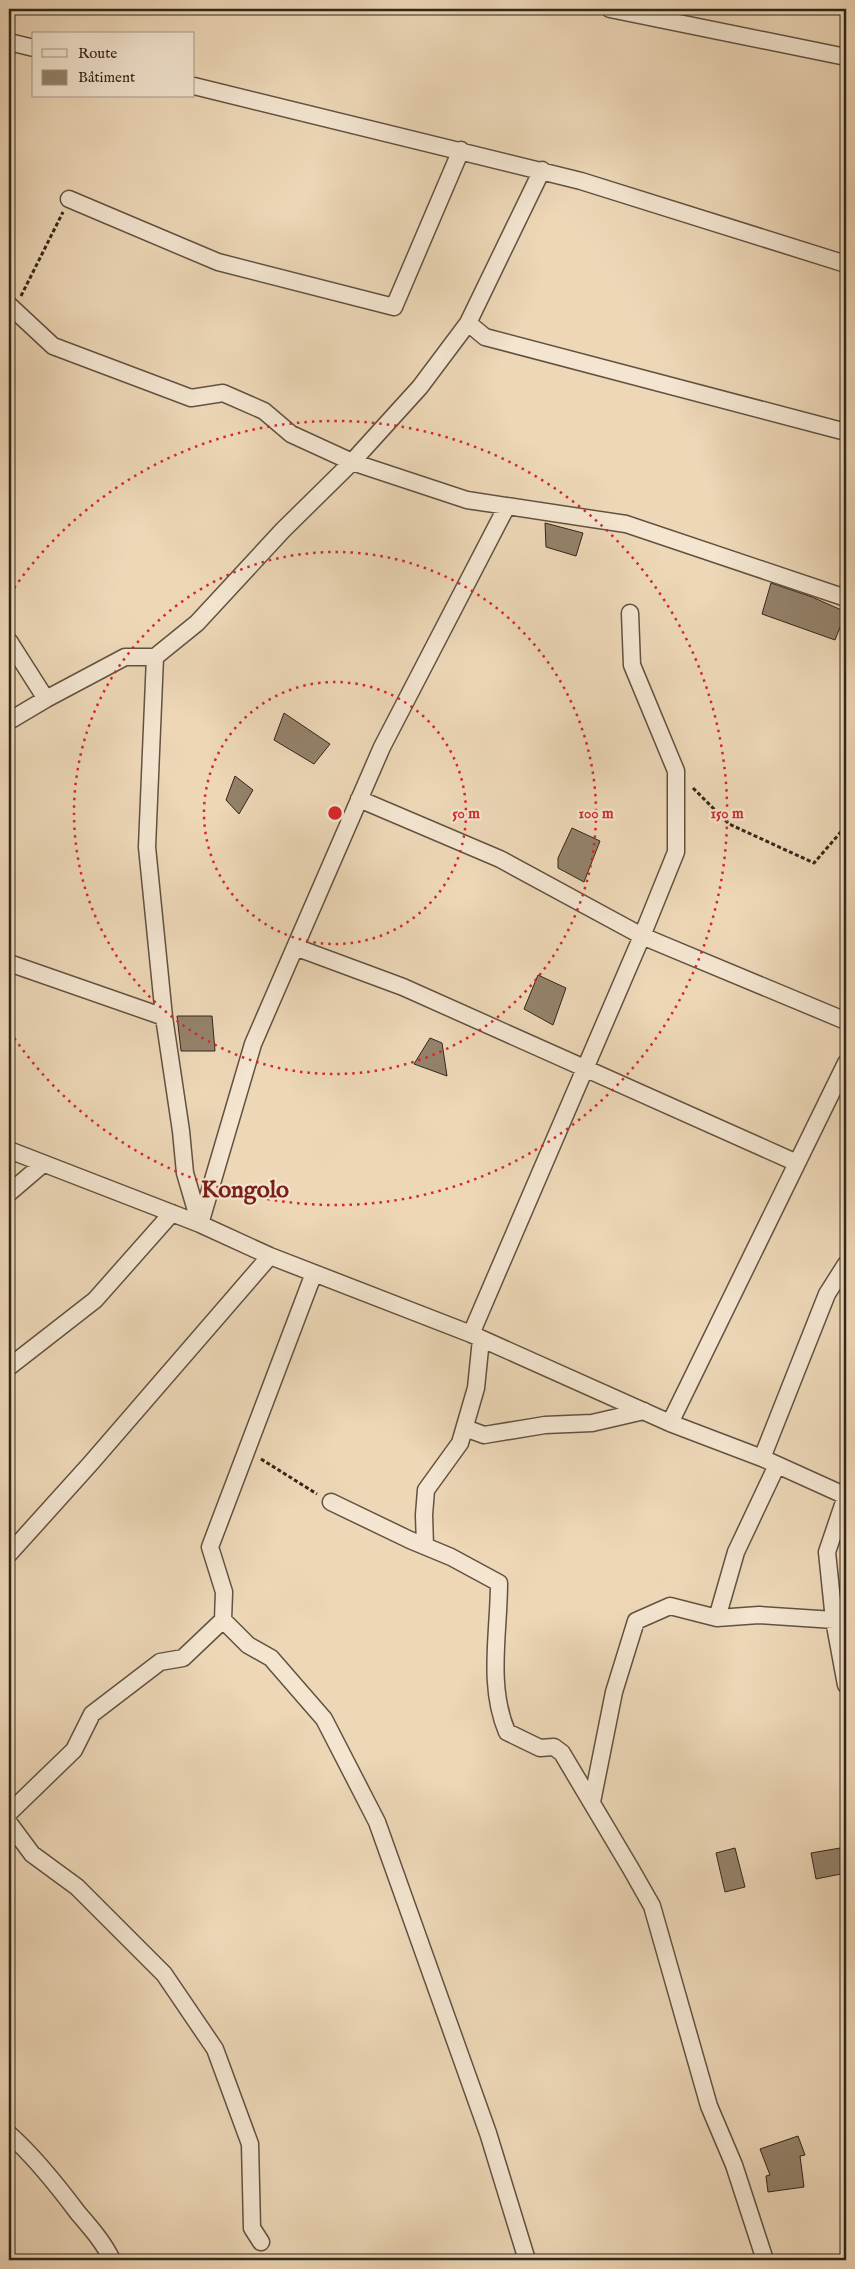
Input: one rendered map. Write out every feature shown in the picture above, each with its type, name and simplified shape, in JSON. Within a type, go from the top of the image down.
[{"type":"street","points":[[610,9],[846,57]]},
{"type":"street","points":[[9,42],[32,48]]},
{"type":"street","points":[[195,86],[542,170],[846,264]]},
{"type":"street","points":[[69,199],[218,262],[394,307],[461,150]]},
{"type":"street","points":[[9,721],[125,656],[155,656],[198,623],[283,530],[352,462],[420,387],[468,323],[542,170]]},
{"type":"street","points":[[14,315],[53,346],[191,398],[223,393],[264,411],[291,434],[352,462],[468,500],[626,524],[846,598]]},
{"type":"street","points":[[468,323],[485,337],[846,432]]},
{"type":"street","points":[[200,1224],[254,1044],[295,947],[382,747],[507,506]]},
{"type":"street","points":[[425,1546],[424,1515],[426,1490],[460,1443],[476,1388],[476,1336],[585,1068],[676,852],[676,771],[632,665],[630,614]]},
{"type":"street","points":[[9,642],[46,699]]},
{"type":"street","points":[[155,656],[146,847],[164,1017],[181,1131],[185,1173],[200,1224]]},
{"type":"street","points":[[359,799],[500,858],[642,936],[846,1021]]},
{"type":"street","points":[[295,947],[403,987],[797,1163]]},
{"type":"street","points":[[9,963],[164,1017]]},
{"type":"street","points":[[670,1423],[846,1063]]},
{"type":"street","points":[[9,1150],[200,1224],[270,1256],[476,1336],[670,1423],[770,1462],[846,1496],[827,1552],[834,1620],[846,1685]]},
{"type":"street","points":[[9,1193],[43,1164]]},
{"type":"street","points":[[9,1367],[95,1300],[172,1213]]},
{"type":"street","points":[[9,1554],[91,1463],[270,1256]]},
{"type":"street","points":[[717,1618],[736,1552],[770,1462],[827,1294],[846,1264]]},
{"type":"street","points":[[9,1813],[74,1750],[92,1714],[160,1662],[183,1658],[223,1620],[224,1592],[210,1548],[314,1273]]},
{"type":"street","points":[[465,1428],[484,1435],[546,1425],[592,1423],[644,1411]]},
{"type":"street","points":[[331,1502],[451,1558],[499,1583],[499,1621],[495,1684],[503,1723],[507,1732],[520,1740],[540,1748],[554,1747],[562,1753],[652,1906],[709,2106],[734,2165],[765,2260]]},
{"type":"street","points":[[592,1802],[614,1692],[636,1621],[670,1606],[717,1618],[759,1615],[834,1620]]},
{"type":"street","points":[[223,1620],[248,1645],[271,1658],[324,1719],[377,1822],[488,2133],[527,2260]]},
{"type":"street","points":[[9,1823],[32,1854],[77,1887],[164,1974],[216,2049],[250,2144],[252,2228],[261,2242]]},
{"type":"street","points":[[9,2134],[28,2151],[62,2191],[106,2248],[112,2260]]},
{"type":"path","points":[[14,315],[69,199]]},
{"type":"path","points":[[676,771],[729,824],[814,863],[846,826]]},
{"type":"path","points":[[247,1450],[299,1484],[331,1502]]},
{"type":"building","points":[[545,523],[583,533],[576,556],[546,547]]},
{"type":"building","points":[[771,583],[812,597],[846,612],[835,640],[762,614]]},
{"type":"building","points":[[284,713],[330,744],[314,764],[274,740]]},
{"type":"building","points":[[235,776],[253,790],[239,814],[226,800]]},
{"type":"building","points":[[572,828],[600,841],[584,882],[558,868],[558,858]]},
{"type":"building","points":[[538,975],[566,988],[553,1025],[524,1009]]},
{"type":"building","points":[[177,1016],[212,1016],[215,1051],[181,1051]]},
{"type":"building","points":[[430,1038],[442,1043],[447,1076],[414,1064]]},
{"type":"building","points":[[846,1847],[846,1873],[816,1879],[811,1853]]},
{"type":"building","points":[[735,1848],[745,1887],[725,1892],[716,1853]]},
{"type":"building","points":[[798,2136],[805,2155],[800,2156],[804,2187],[768,2192],[766,2176],[770,2175],[760,2149]]},
{"type":"district","name":"Kongolo","points":[[245,1189]]}]
